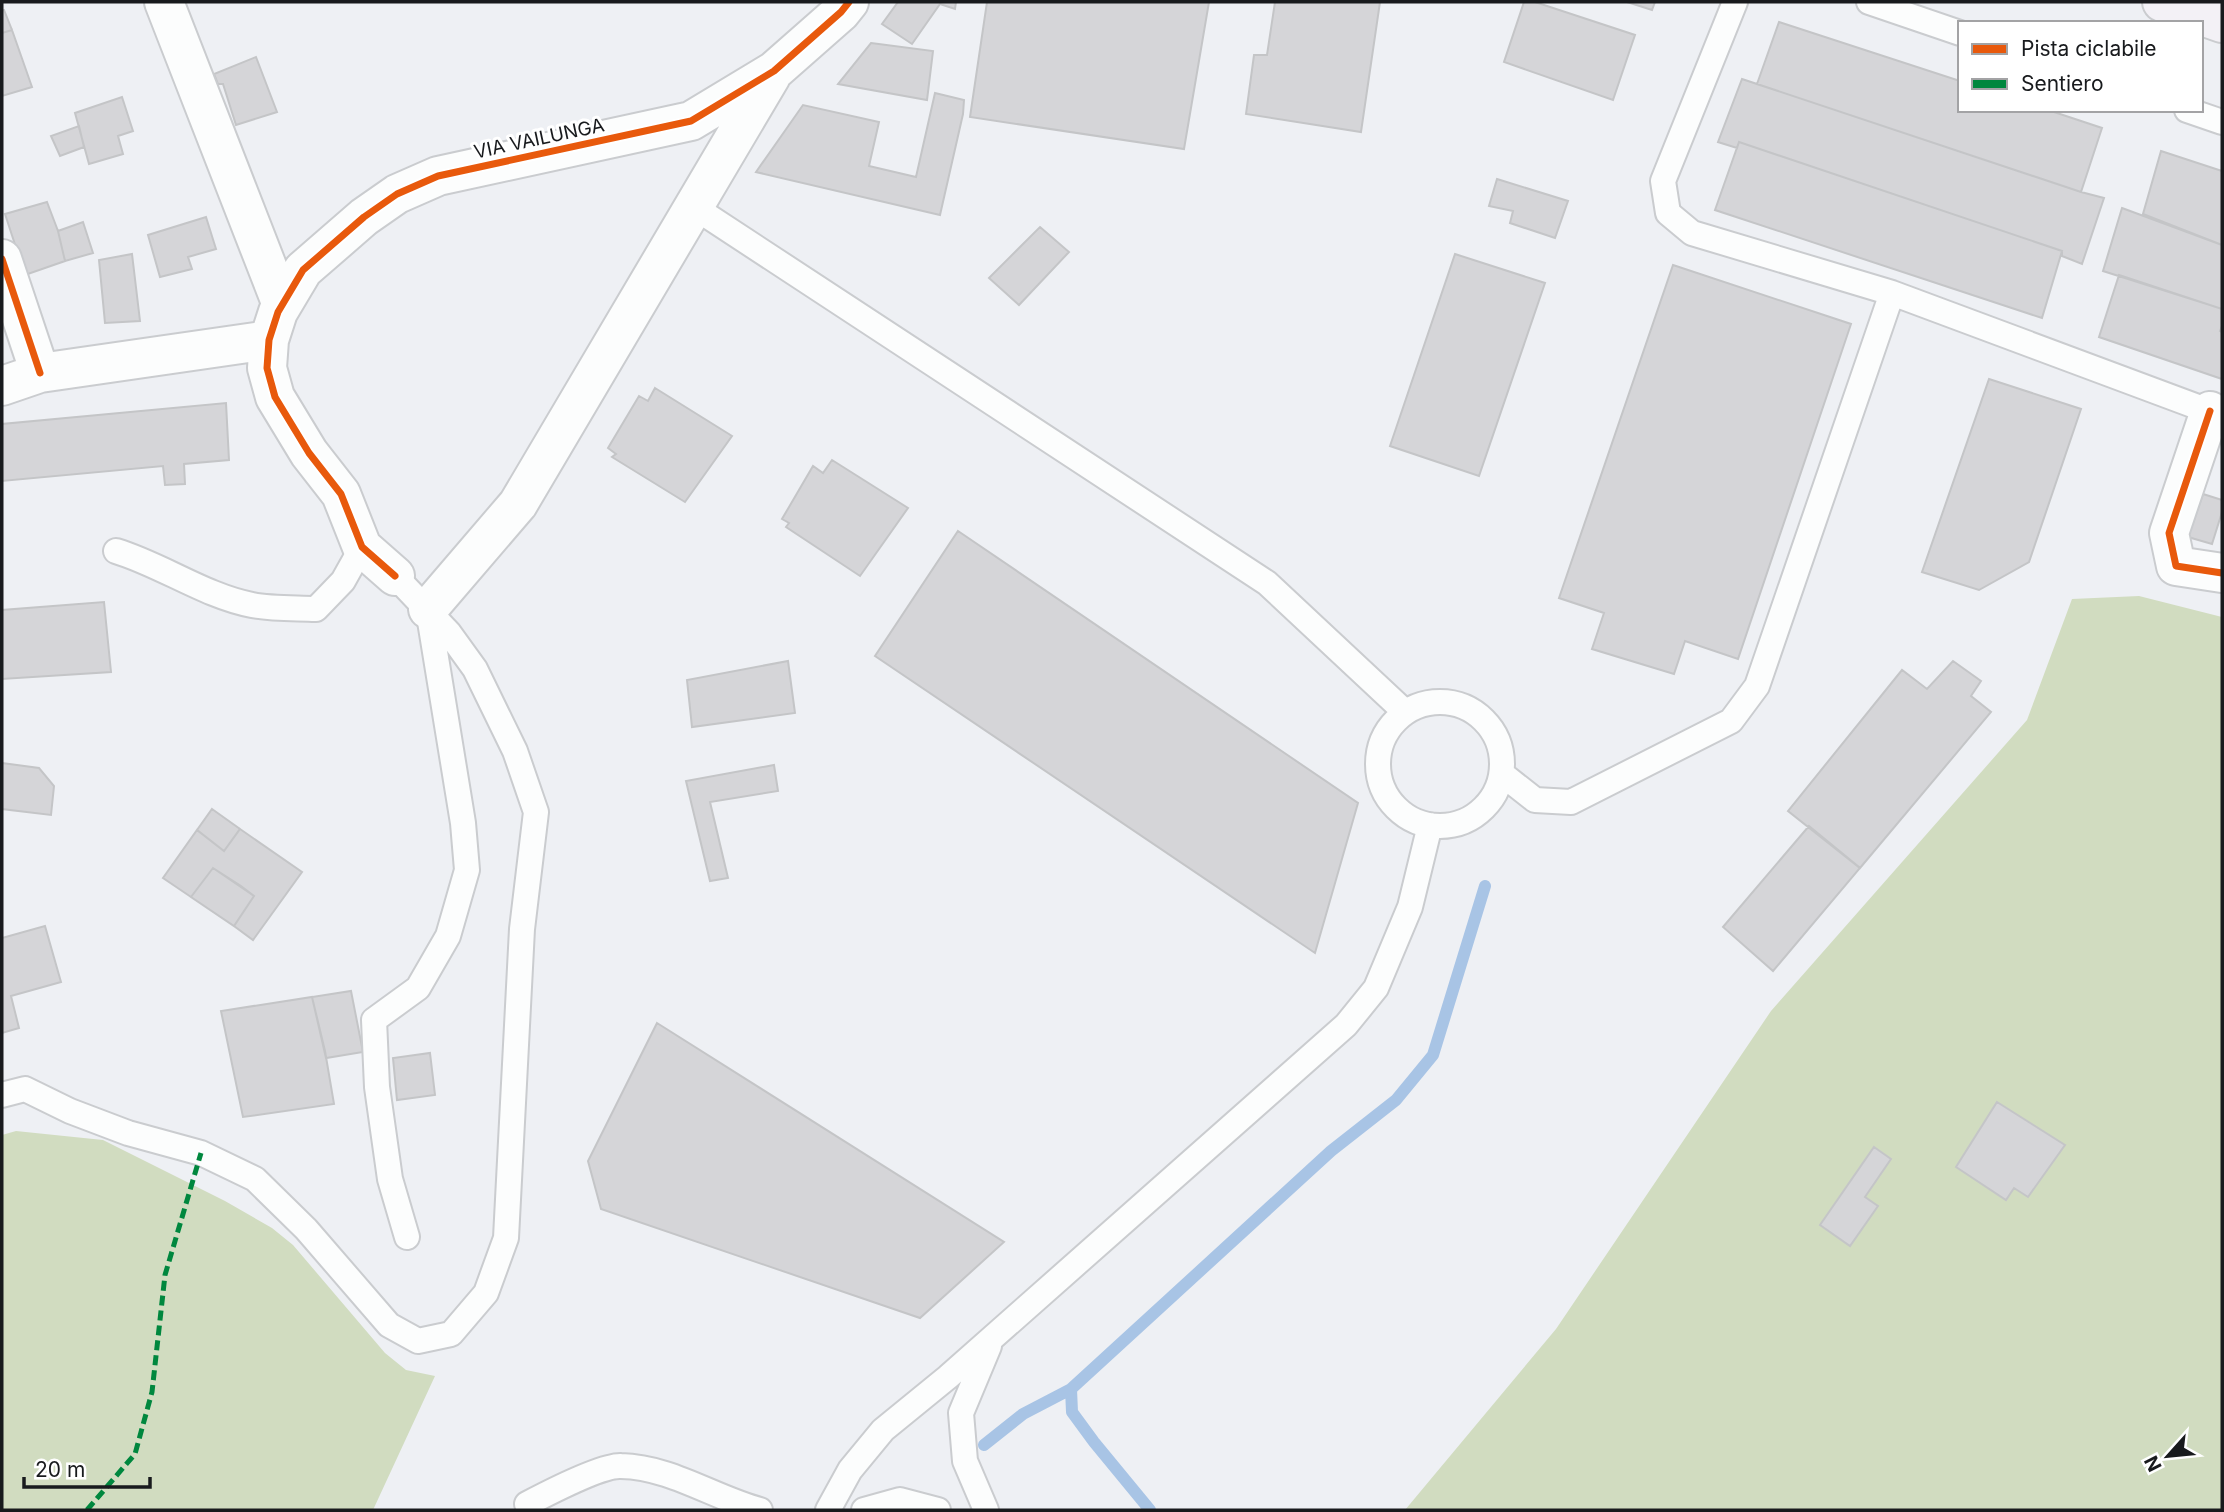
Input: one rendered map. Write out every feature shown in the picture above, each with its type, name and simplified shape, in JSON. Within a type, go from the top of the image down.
[{"type":"street","points":[[163,2],[282,305]]},
{"type":"street","name":"VIA VAILUNGA","points":[[269,340],[282,305],[303,270],[364,217],[397,194],[438,176],[691,121],[774,71],[849,2]]},
{"type":"street","points":[[2162,2],[2222,23]]},
{"type":"street","name":"VIA VAILUNGA","points":[[428,609],[518,504],[774,71]]},
{"type":"street","points":[[2,259],[40,373]]},
{"type":"street","points":[[2,386],[40,373],[269,340],[267,368],[275,397],[309,453],[341,494],[362,547],[394,576]]},
{"type":"street","points":[[2216,413],[2169,533],[2176,566],[2222,573]]},
{"type":"lane","points":[[1735,2],[1663,181],[1668,213],[1692,233],[1892,293],[2216,413]]},
{"type":"lane","points":[[1869,2],[1958,32]]},
{"type":"lane","points":[[2193,112],[2222,122]]},
{"type":"lane","points":[[694,208],[1266,583],[1405,712]]},
{"type":"lane","points":[[1502,774],[1535,800],[1571,802],[1731,721],[1757,686],[1892,293]]},
{"type":"lane","points":[[116,551],[143,559],[201,587],[251,605],[316,609],[343,580],[362,547]]},
{"type":"lane","points":[[2,1096],[25,1089],[70,1111],[128,1133],[201,1153],[255,1179],[306,1229],[389,1325],[418,1341],[451,1334],[486,1293],[506,1238],[522,929],[536,812],[515,751],[475,669],[449,633],[394,576]]},
{"type":"lane","points":[[407,1237],[390,1178],[377,1087],[374,1020],[418,988],[447,936],[467,870],[463,823],[428,609]]},
{"type":"lane","points":[[1431,702],[1451,702],[1476,712],[1491,728],[1501,751],[1502,774],[1492,799],[1477,814],[1453,825],[1430,825],[1410,818],[1390,800],[1379,776],[1378,753],[1388,730],[1405,712],[1431,702]]},
{"type":"lane","points":[[828,1510],[850,1470],[883,1430],[992,1338],[1346,1025],[1376,988],[1386,965],[1410,907],[1430,825]]},
{"type":"lane","points":[[986,1510],[965,1461],[961,1413],[992,1338]]},
{"type":"lane","points":[[527,1504],[565,1485],[619,1465],[662,1473],[743,1506],[760,1510]]},
{"type":"lane","points":[[864,1510],[900,1500],[938,1510]]},
{"type":"green space","points":[[2139,596],[2222,617],[2222,1510],[1405,1510],[1556,1329],[1771,1011],[2027,720],[2072,599]]},
{"type":"green space","points":[[16,1131],[103,1140],[225,1201],[272,1228],[293,1245],[385,1353],[406,1370],[435,1376],[373,1510],[2,1510],[2,1135]]},
{"type":"building","points":[[898,2],[956,2],[955,9],[940,4],[912,44],[882,24]]},
{"type":"building","points":[[987,2],[1209,2],[1184,149],[970,117]]},
{"type":"building","points":[[1275,2],[1380,2],[1361,132],[1246,114],[1254,55],[1267,55]]},
{"type":"building","points":[[1524,2],[1535,2],[1635,35],[1613,100],[1504,62]]},
{"type":"building","points":[[1627,2],[1655,2],[1652,10]]},
{"type":"building","points":[[2,10],[12,30],[2,33]]},
{"type":"building","points":[[1779,22],[1958,80],[1958,112],[2054,112],[2102,128],[2081,192],[1757,84]]},
{"type":"building","points":[[12,30],[32,87],[2,96],[2,33]]},
{"type":"building","points":[[871,43],[933,51],[927,100],[838,84]]},
{"type":"building","points":[[256,57],[277,112],[236,125],[223,84],[218,84],[214,74]]},
{"type":"building","points":[[1742,79],[2104,198],[2082,264],[2062,256],[2062,251],[1739,142],[1737,148],[1718,142]]},
{"type":"building","points":[[935,93],[964,100],[940,215],[756,172],[803,105],[879,122],[869,166],[916,177]]},
{"type":"building","points":[[122,97],[133,131],[118,136],[123,154],[89,164],[75,113]]},
{"type":"building","points":[[79,126],[84,147],[60,156],[51,136]]},
{"type":"building","points":[[1739,142],[2062,251],[2042,318],[1715,210]]},
{"type":"building","points":[[2161,151],[2222,171],[2222,245],[2143,214]]},
{"type":"building","points":[[1497,179],[1568,201],[1555,238],[1510,223],[1513,211],[1489,206]]},
{"type":"building","points":[[47,202],[65,261],[25,275],[5,214]]},
{"type":"building","points":[[2122,208],[2222,245],[2222,309],[2103,271]]},
{"type":"building","points":[[206,217],[216,249],[188,257],[192,269],[160,277],[148,235]]},
{"type":"building","points":[[83,222],[93,253],[65,261],[58,231]]},
{"type":"building","points":[[1040,227],[1069,252],[1019,305],[989,278]]},
{"type":"building","points":[[132,254],[140,321],[105,323],[99,260]]},
{"type":"building","points":[[1455,254],[1545,283],[1479,476],[1390,446]]},
{"type":"building","points":[[1673,265],[1851,324],[1738,659],[1685,641],[1674,674],[1592,649],[1604,613],[1559,598]]},
{"type":"building","points":[[2119,275],[2222,309],[2222,379],[2099,337]]},
{"type":"building","points":[[1989,379],[2081,409],[2029,562],[1979,590],[1922,572]]},
{"type":"building","points":[[655,388],[732,436],[685,502],[612,457],[616,454],[608,448],[639,396],[648,401]]},
{"type":"building","points":[[226,403],[229,460],[184,464],[185,484],[165,485],[163,466],[2,481],[2,424]]},
{"type":"building","points":[[832,460],[908,508],[860,576],[786,527],[789,523],[782,519],[813,466],[823,473]]},
{"type":"building","points":[[2203,494],[2222,500],[2222,512],[2212,544],[2188,537]]},
{"type":"building","points":[[958,531],[1358,803],[1315,953],[875,656]]},
{"type":"building","points":[[104,602],[111,672],[2,679],[2,610]]},
{"type":"building","points":[[788,661],[795,713],[692,727],[687,680]]},
{"type":"building","points":[[1953,661],[1981,681],[1971,696],[1991,712],[1860,868],[1788,811],[1902,670],[1927,689]]},
{"type":"building","points":[[2,763],[39,768],[54,786],[51,815],[2,809]]},
{"type":"building","points":[[774,765],[778,791],[710,802],[728,878],[710,881],[686,781]]},
{"type":"building","points":[[212,809],[240,829],[224,851],[197,830]]},
{"type":"building","points":[[1809,826],[1860,868],[1773,971],[1723,927]]},
{"type":"building","points":[[240,829],[302,872],[253,940],[234,926],[254,896],[241,886],[213,868],[191,897],[163,878],[197,830],[224,851]]},
{"type":"building","points":[[213,868],[254,896],[234,926],[191,897]]},
{"type":"building","points":[[45,926],[61,982],[11,996],[19,1028],[2,1033],[2,938]]},
{"type":"building","points":[[351,991],[363,1052],[326,1058],[312,997]]},
{"type":"building","points":[[312,997],[334,1104],[243,1117],[221,1011]]},
{"type":"building","points":[[657,1023],[1004,1242],[920,1318],[601,1209],[588,1161]]},
{"type":"building","points":[[430,1053],[435,1095],[397,1100],[393,1058]]},
{"type":"building","points":[[1997,1102],[2065,1145],[2028,1197],[2014,1188],[2006,1200],[1956,1167]]},
{"type":"building","points":[[1874,1147],[1891,1159],[1865,1197],[1878,1206],[1850,1246],[1820,1225]]},
{"type":"waterway","points":[[984,1445],[1023,1414],[1071,1389],[1331,1151],[1396,1100],[1433,1055],[1485,886]]},
{"type":"waterway","points":[[1071,1389],[1072,1412],[1150,1510]]},
{"type":"marked path","points":[[87,1510],[135,1454],[152,1392],[165,1275],[201,1153]]},
{"type":"cycle path","points":[[395,576],[362,547],[341,494],[309,453],[275,397],[267,368],[269,340],[278,312],[303,270],[364,217],[397,194],[438,176],[691,121],[774,71],[849,2]]},
{"type":"cycle path","points":[[2,259],[40,373]]},
{"type":"cycle path","points":[[2210,411],[2169,533],[2176,566],[2222,573]]}]
